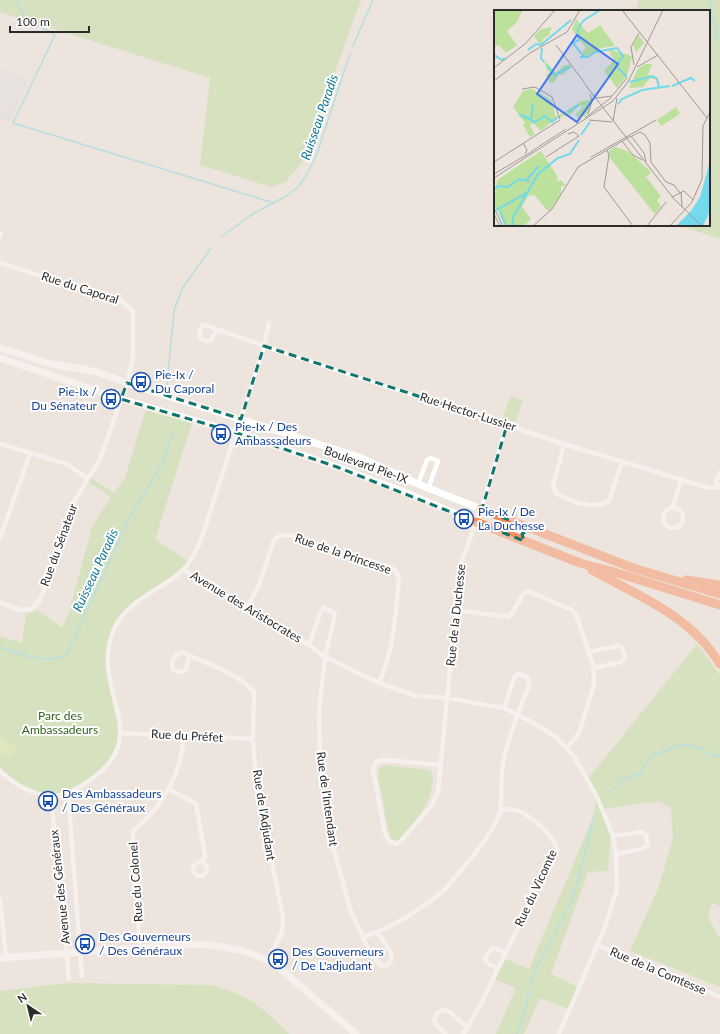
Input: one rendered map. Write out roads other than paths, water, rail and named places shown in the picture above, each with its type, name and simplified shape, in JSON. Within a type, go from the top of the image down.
[{"type":"highway","name":"Boulevard Pie-IX","points":[[481,509],[662,578],[720,594]]},
{"type":"highway","name":"Boulevard Pie-IX","points":[[476,522],[580,563],[720,605]]},
{"type":"highway","points":[[524,541],[524,534],[531,529]]},
{"type":"highway","points":[[580,563],[650,600],[679,618],[700,638],[720,664]]},
{"type":"highway","points":[[662,578],[720,585]]},
{"type":"street","name":"Rue du Caporal","points":[[0,263],[123,302],[129,306],[133,311],[133,358],[127,383]]},
{"type":"street","points":[[0,771],[22,788],[37,794],[50,796],[68,793],[98,775],[116,750],[121,733],[118,707],[108,678],[107,656],[114,630],[118,622],[131,608],[184,570],[200,543],[237,433],[264,346],[269,323]]},
{"type":"street","name":"Rue Hector-Lussier","points":[[217,330],[564,444],[709,488],[720,488],[716,481],[720,472]]},
{"type":"street","name":"Boulevard Pie-IX","points":[[0,348],[48,363],[97,372],[127,383],[359,457],[418,484],[481,509]]},
{"type":"street","name":"Boulevard Pie-IX","points":[[0,358],[121,399],[237,433],[394,488],[476,522]]},
{"type":"street","name":"Rue du Sénateur","points":[[0,603],[21,610],[32,609],[40,600],[74,500],[100,459],[127,383]]},
{"type":"street","name":"Rue de la Duchesse","points":[[440,765],[386,760],[376,761],[373,770],[385,833],[389,840],[395,844],[400,842],[432,805],[438,792],[460,566],[481,509],[507,425]]},
{"type":"street","points":[[0,444],[67,464],[88,479]]},
{"type":"street","points":[[564,444],[553,486],[557,494],[589,506],[601,505],[609,501],[622,461]]},
{"type":"street","points":[[0,538],[30,454]]},
{"type":"street","name":"Boulevard Pie-IX","points":[[418,484],[427,460],[431,458],[438,461],[438,464],[428,488]]},
{"type":"street","points":[[672,508],[678,510],[683,517],[680,526],[674,528],[665,524],[664,518],[666,512],[672,508],[682,479]]},
{"type":"street","name":"Rue de la Princesse","points":[[246,608],[258,588],[274,540],[280,535],[289,535],[392,568],[397,573],[399,581],[392,643],[388,663],[379,683]]},
{"type":"street","name":"Avenue des Aristocrates","points":[[184,570],[309,645],[325,657],[379,683],[417,696],[447,698],[504,708],[518,714],[556,737],[568,748],[597,797],[613,836],[616,854],[617,889],[605,927],[559,1034]]},
{"type":"street","points":[[456,610],[508,617],[512,613],[520,597],[524,593],[530,592],[572,610],[577,617],[594,668],[594,684],[579,733],[568,748]]},
{"type":"street","name":"Avenue des Aristocrates","points":[[309,645],[321,611],[324,608],[334,613],[335,616],[325,657]]},
{"type":"street","points":[[589,652],[618,646],[622,648],[625,657],[620,662],[594,668]]},
{"type":"street","points":[[182,652],[190,656],[185,671],[179,672],[173,670],[172,664],[177,654],[182,652]]},
{"type":"street","name":"Rue de l'Adjudant","points":[[190,656],[231,674],[248,685],[254,692],[256,783],[283,917],[282,932],[268,960]]},
{"type":"street","name":"Rue de l'Intendant","points":[[325,657],[319,712],[320,755],[333,846],[350,909],[374,959],[380,965],[385,967],[391,961],[391,953],[378,933]]},
{"type":"street","points":[[363,937],[378,933],[425,905],[444,891],[478,850],[497,820],[502,799],[501,775],[503,761],[530,682],[527,678],[518,674],[515,676],[504,708]]},
{"type":"street","name":"Rue du Préfet","points":[[121,733],[254,738]]},
{"type":"street","name":"Rue du Colonel","points":[[140,948],[133,854],[133,831],[162,802],[170,789],[183,751],[184,736]]},
{"type":"street","points":[[170,789],[196,804],[205,855],[202,862]]},
{"type":"street","name":"Avenue des Généraux","points":[[68,793],[82,976]]},
{"type":"street","name":"Avenue des Généraux","points":[[50,796],[69,978]]},
{"type":"street","name":"Rue du Vicomte","points":[[463,1034],[468,1028],[506,952],[525,913],[541,874],[556,850],[556,844],[526,814],[509,809],[500,812]]},
{"type":"street","points":[[613,836],[640,832],[646,835],[648,841],[648,845],[642,849],[616,854]]},
{"type":"street","points":[[0,899],[3,957],[193,944],[215,945],[248,953],[268,960],[291,977],[356,1034]]},
{"type":"street","name":"Rue de la Comtesse","points":[[597,945],[720,997]]},
{"type":"street","points":[[498,968],[488,964],[485,959],[488,953],[493,948],[506,952]]},
{"type":"street","points":[[446,1034],[436,1026],[434,1019],[437,1013],[443,1010],[450,1012],[468,1028]]},
{"type":"waterway","points":[[14,0],[26,19],[55,35],[13,123],[274,203]]},
{"type":"waterway","name":"Ruisseau Paradis","points":[[353,46],[373,0]]},
{"type":"waterway","name":"Ruisseau Paradis","points":[[709,0],[718,41],[720,43]]},
{"type":"waterway","name":"Ruisseau Paradis","points":[[221,237],[251,215],[288,195],[298,187],[307,175],[317,154],[350,54]]},
{"type":"waterway","name":"Ruisseau Paradis","points":[[167,385],[174,311],[182,289],[211,248]]},
{"type":"waterway","name":"Ruisseau Paradis","points":[[0,647],[41,659],[57,658],[66,655],[127,522],[163,462],[172,432]]},
{"type":"waterway","points":[[608,793],[617,786],[620,780],[640,773],[648,760],[656,754],[677,746],[688,745],[704,750],[713,756],[720,755]]},
{"type":"waterway","points":[[531,984],[535,970],[569,906],[579,877],[594,817]]},
{"type":"waterway","points":[[517,1034],[526,1009],[529,989]]},
{"type":"place","name":"Pie-Ix / Du Caporal","points":[[141,382]]},
{"type":"place","name":"Pie-Ix / Du Sénateur","points":[[111,399]]},
{"type":"place","name":"Pie-Ix / Des Ambassadeurs","points":[[221,434]]},
{"type":"place","name":"Pie-Ix / De La Duchesse","points":[[464,519]]},
{"type":"place","name":"Des Ambassadeurs / Des Généraux","points":[[48,801]]},
{"type":"place","name":"Des Gouverneurs / Des Généraux","points":[[85,944]]},
{"type":"place","name":"Des Gouverneurs / De L'adjudant","points":[[278,959]]},
{"type":"park label","name":"Parc des Ambassadeurs","points":[[60,723]]}]
